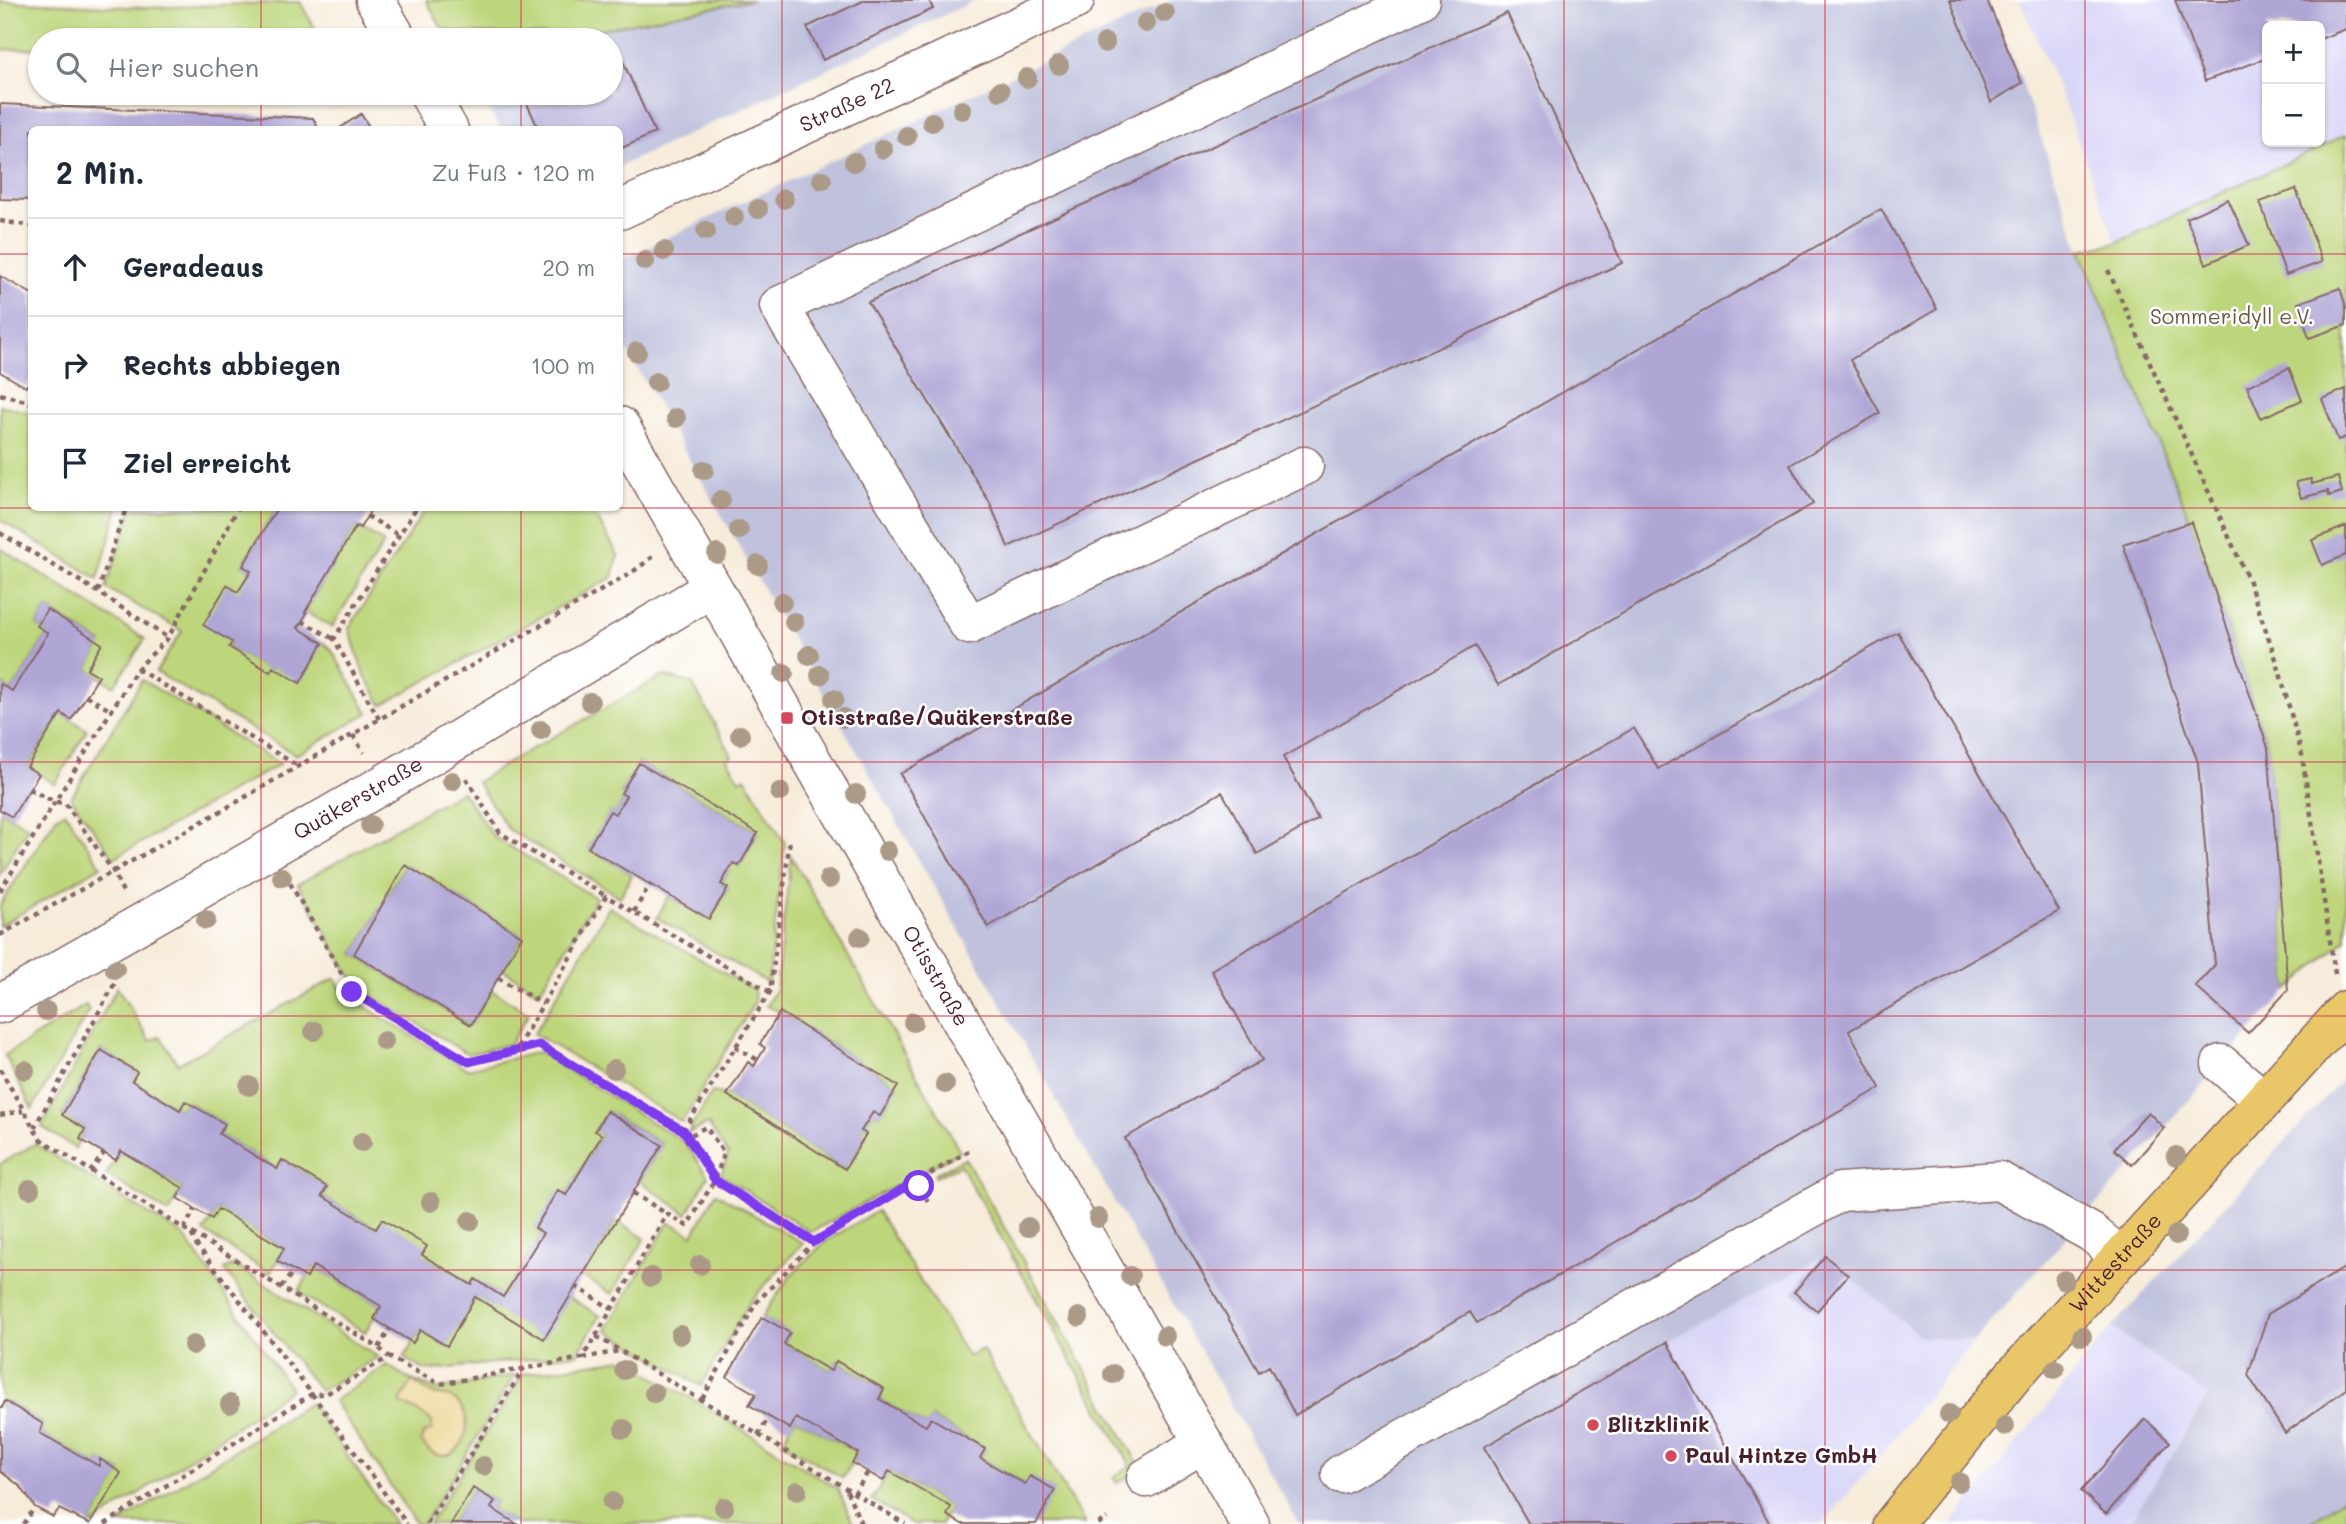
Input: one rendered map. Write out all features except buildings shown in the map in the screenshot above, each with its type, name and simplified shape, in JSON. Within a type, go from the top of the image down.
[{"type":"main road","name":"Wittestraße","points":[[1893,1524],[2013,1376],[2264,1100],[2343,995]]},
{"type":"street","points":[[375,0],[391,28]]},
{"type":"street","name":"Straße 22","points":[[623,209],[1075,0]]},
{"type":"street","points":[[1304,466],[969,625],[779,306],[1420,0]]},
{"type":"street","points":[[435,105],[447,126]]},
{"type":"street","name":"Otisstraße","points":[[623,431],[1250,1524]]},
{"type":"street","name":"Quäkerstraße","points":[[0,1004],[370,791],[712,588]]},
{"type":"street","points":[[2221,1064],[2264,1100]]},
{"type":"street","points":[[1341,1474],[1840,1192],[1999,1181],[2092,1233],[2121,1257]]},
{"type":"street","points":[[1146,1478],[1203,1443]]},
{"type":"path","points":[[0,222],[28,226]]},
{"type":"path","points":[[2108,270],[2248,579],[2277,662],[2302,755],[2333,972],[2343,995]]},
{"type":"path","points":[[0,394],[28,402]]},
{"type":"path","points":[[98,592],[124,511]]},
{"type":"path","points":[[0,891],[137,669],[168,638],[236,511]]},
{"type":"path","points":[[334,639],[414,511]]},
{"type":"path","points":[[367,516],[399,535]]},
{"type":"path","points":[[0,533],[168,638]]},
{"type":"path","points":[[0,935],[298,766],[631,573],[651,558]]},
{"type":"path","points":[[302,621],[334,639],[379,719]]},
{"type":"path","points":[[137,669],[298,766]]},
{"type":"path","points":[[86,696],[110,710]]},
{"type":"path","points":[[464,775],[500,833],[770,992]]},
{"type":"path","points":[[30,789],[55,802],[65,803],[113,871],[128,902]]},
{"type":"path","points":[[685,1134],[770,992],[790,839]]},
{"type":"path","points":[[286,876],[352,992],[469,1062],[539,1045],[685,1134],[715,1180],[814,1242]]},
{"type":"path","points":[[634,912],[650,884]]},
{"type":"path","points":[[516,1050],[606,896]]},
{"type":"path","points":[[498,978],[543,1004]]},
{"type":"path","points":[[34,1129],[117,979]]},
{"type":"path","points":[[735,1047],[758,1060]]},
{"type":"path","points":[[0,1069],[40,1139],[390,1357],[440,1384],[620,1351]]},
{"type":"path","points":[[0,1115],[23,1111]]},
{"type":"path","points":[[633,1193],[687,1226],[715,1180],[724,1153],[706,1127],[685,1134]]},
{"type":"path","points":[[702,1399],[756,1303],[814,1242],[969,1151]]},
{"type":"path","points":[[90,1172],[104,1153]]},
{"type":"path","points":[[916,1181],[928,1200]]},
{"type":"path","points":[[184,1228],[195,1209]]},
{"type":"path","points":[[582,1358],[667,1214]]},
{"type":"path","points":[[191,1233],[196,1244],[312,1394],[407,1524]]},
{"type":"path","points":[[281,1287],[294,1271]]},
{"type":"path","points":[[575,1286],[612,1309]]},
{"type":"path","points":[[379,1348],[390,1328]]},
{"type":"path","points":[[596,1336],[905,1524]]},
{"type":"path","points":[[105,1524],[312,1394],[326,1394],[390,1357]]},
{"type":"path","points":[[427,1524],[524,1368]]},
{"type":"path","points":[[758,1435],[769,1417]]},
{"type":"path","points":[[854,1494],[868,1472]]},
{"type":"path","points":[[847,1490],[861,1524]]},
{"type":"path","points":[[23,1524],[35,1507]]},
{"type":"path","points":[[1098,1524],[1107,1518]]},
{"type":"shaded area","points":[[753,0],[976,0],[623,165],[623,126],[498,126],[486,105],[623,105],[623,28],[607,28]]},
{"type":"shaded area","points":[[1173,0],[1987,0],[2022,83],[2080,250],[2191,522],[2268,748],[2288,990],[1974,1341],[1921,1337],[1825,1256],[1667,1342],[1770,1524],[1299,1524],[623,343],[623,259]]},
{"type":"shaded area","points":[[2020,0],[2346,0],[2346,135],[2325,145],[2325,21],[2262,21],[2262,147],[2320,147],[2116,243],[2065,105]]},
{"type":"shaded area","points":[[2346,1076],[2346,1524],[2129,1524],[2208,1395],[2112,1327]]},
{"type":"shaded area","points":[[1825,1256],[1921,1337],[1974,1341],[1823,1524],[1770,1524],[1667,1342]]},
{"type":"shaded area","points":[[2112,1327],[2208,1394],[2129,1524],[1951,1524]]},
{"type":"green space","points":[[426,0],[753,0],[607,28],[442,28]]},
{"type":"green space","points":[[0,1],[147,8],[300,2],[315,28],[28,28],[28,49],[0,50]]},
{"type":"green space","name":"Sommeridyll e.V.","points":[[2346,135],[2346,939],[2288,990],[2268,748],[2191,522],[2080,250],[2116,243]]},
{"type":"green space","points":[[0,405],[28,412],[28,511],[117,511],[98,579],[0,520]]},
{"type":"green space","points":[[131,511],[275,511],[243,565],[251,571],[229,647],[270,671],[273,667],[323,643],[331,649],[368,713],[296,755],[156,672],[182,631],[106,588]]},
{"type":"green space","points":[[424,511],[593,511],[618,555],[613,577],[382,705],[363,672],[349,628]]},
{"type":"green space","points":[[356,526],[384,543],[332,627],[305,612]]},
{"type":"green space","points":[[0,548],[145,639],[114,686],[87,669],[102,643],[47,609],[37,626],[48,633],[12,691],[1,684],[0,686]]},
{"type":"green space","points":[[663,676],[692,683],[732,756],[727,759],[740,780],[745,777],[785,843],[768,983],[657,918],[669,896],[710,919],[728,888],[721,884],[733,863],[739,866],[758,832],[639,763],[621,793],[626,796],[615,814],[610,812],[588,848],[632,874],[620,897],[508,829],[477,782]]},
{"type":"green space","points":[[142,680],[280,764],[114,858],[71,798]]},
{"type":"green space","points":[[61,713],[87,730],[55,784],[27,767]]},
{"type":"green space","points":[[462,791],[494,837],[596,898],[539,992],[502,969],[522,936],[405,865],[354,954],[470,1025],[491,990],[529,1013],[510,1044],[468,1054],[357,987],[298,884]]},
{"type":"green space","points":[[0,812],[28,827],[0,874]]},
{"type":"green space","points":[[65,812],[101,866],[0,926],[0,905],[57,816]]},
{"type":"green space","points":[[791,856],[960,1151],[811,1232],[721,1175],[728,1154],[708,1124],[688,1133],[712,1092],[727,1095],[845,1169],[866,1135],[861,1131],[873,1112],[880,1115],[898,1086],[780,1012],[766,1006],[776,989]]},
{"type":"green space","points":[[609,907],[754,990],[755,1002],[682,1122],[534,1034]]},
{"type":"green space","points":[[335,978],[344,994],[467,1069],[539,1052],[685,1143],[708,1176],[687,1214],[640,1181],[662,1144],[607,1111],[595,1130],[602,1135],[566,1195],[535,1228],[543,1233],[503,1297],[475,1280],[472,1285],[322,1196],[327,1187],[282,1160],[277,1169],[219,1134],[224,1124],[186,1101],[180,1110],[132,1081],[137,1072],[101,1050],[62,1115],[85,1129],[75,1148],[42,1127],[117,987],[150,1041],[160,1036],[178,1064]]},
{"type":"green space","points":[[86,1005],[89,1011],[32,1109],[5,1055]]},
{"type":"green space","points":[[35,1144],[184,1236],[291,1389],[94,1524],[90,1524],[121,1472],[100,1460],[99,1466],[40,1433],[43,1423],[6,1401],[2,1408],[0,1407],[0,1164]]},
{"type":"green space","points":[[121,1151],[183,1188],[169,1213],[106,1175]]},
{"type":"green space","points":[[965,1158],[1141,1469],[1117,1483],[1113,1477],[1131,1466],[960,1165],[935,1177],[934,1174]]},
{"type":"green space","points":[[716,1193],[803,1243],[752,1299],[701,1386],[606,1330],[669,1222],[693,1235]]},
{"type":"green space","points":[[218,1209],[284,1248],[270,1273],[204,1232]]},
{"type":"green space","points":[[877,1211],[968,1357],[982,1349],[1085,1524],[1036,1524],[1026,1485],[980,1458],[985,1449],[932,1418],[926,1426],[879,1399],[884,1389],[837,1361],[831,1371],[784,1344],[789,1333],[762,1317],[791,1275],[826,1241]]},
{"type":"green space","points":[[616,1221],[645,1238],[612,1294],[582,1276]]},
{"type":"green space","points":[[235,1265],[378,1357],[320,1391],[224,1270]]},
{"type":"green space","points":[[313,1266],[381,1306],[365,1332],[298,1293]]},
{"type":"green space","points":[[475,1297],[569,1297],[600,1316],[577,1354],[431,1370],[423,1369],[404,1358],[420,1330],[447,1345]]},
{"type":"green space","points":[[623,1359],[838,1489],[853,1524],[517,1524],[491,1508],[495,1501],[473,1488],[451,1524],[429,1524],[523,1374]]},
{"type":"green space","points":[[387,1365],[409,1379],[438,1390],[515,1375],[424,1524],[416,1524],[334,1401]]},
{"type":"green space","points":[[310,1403],[395,1524],[118,1524]]},
{"type":"green space","points":[[796,1418],[858,1453],[843,1478],[782,1442]]},
{"type":"green space","points":[[889,1471],[951,1507],[941,1524],[912,1524],[872,1500]]},
{"type":"green space","points":[[2346,1496],[2346,1524],[2309,1524]]},
{"type":"sand","points":[[412,1381],[433,1394],[452,1398],[462,1408],[466,1433],[461,1445],[453,1453],[443,1456],[432,1453],[421,1441],[423,1434],[432,1430],[432,1422],[400,1402]]},
{"type":"place","name":"Otisstraße/Quäkerstraße","points":[[787,718]]},
{"type":"place","name":"Blitzklinik","points":[[1593,1425]]},
{"type":"place","name":"Paul Hintze GmbH","points":[[1671,1456]]},
{"type":"route","points":[[352,992],[469,1062],[539,1045],[684,1131],[715,1180],[814,1242],[916,1181],[919,1186]]}]
